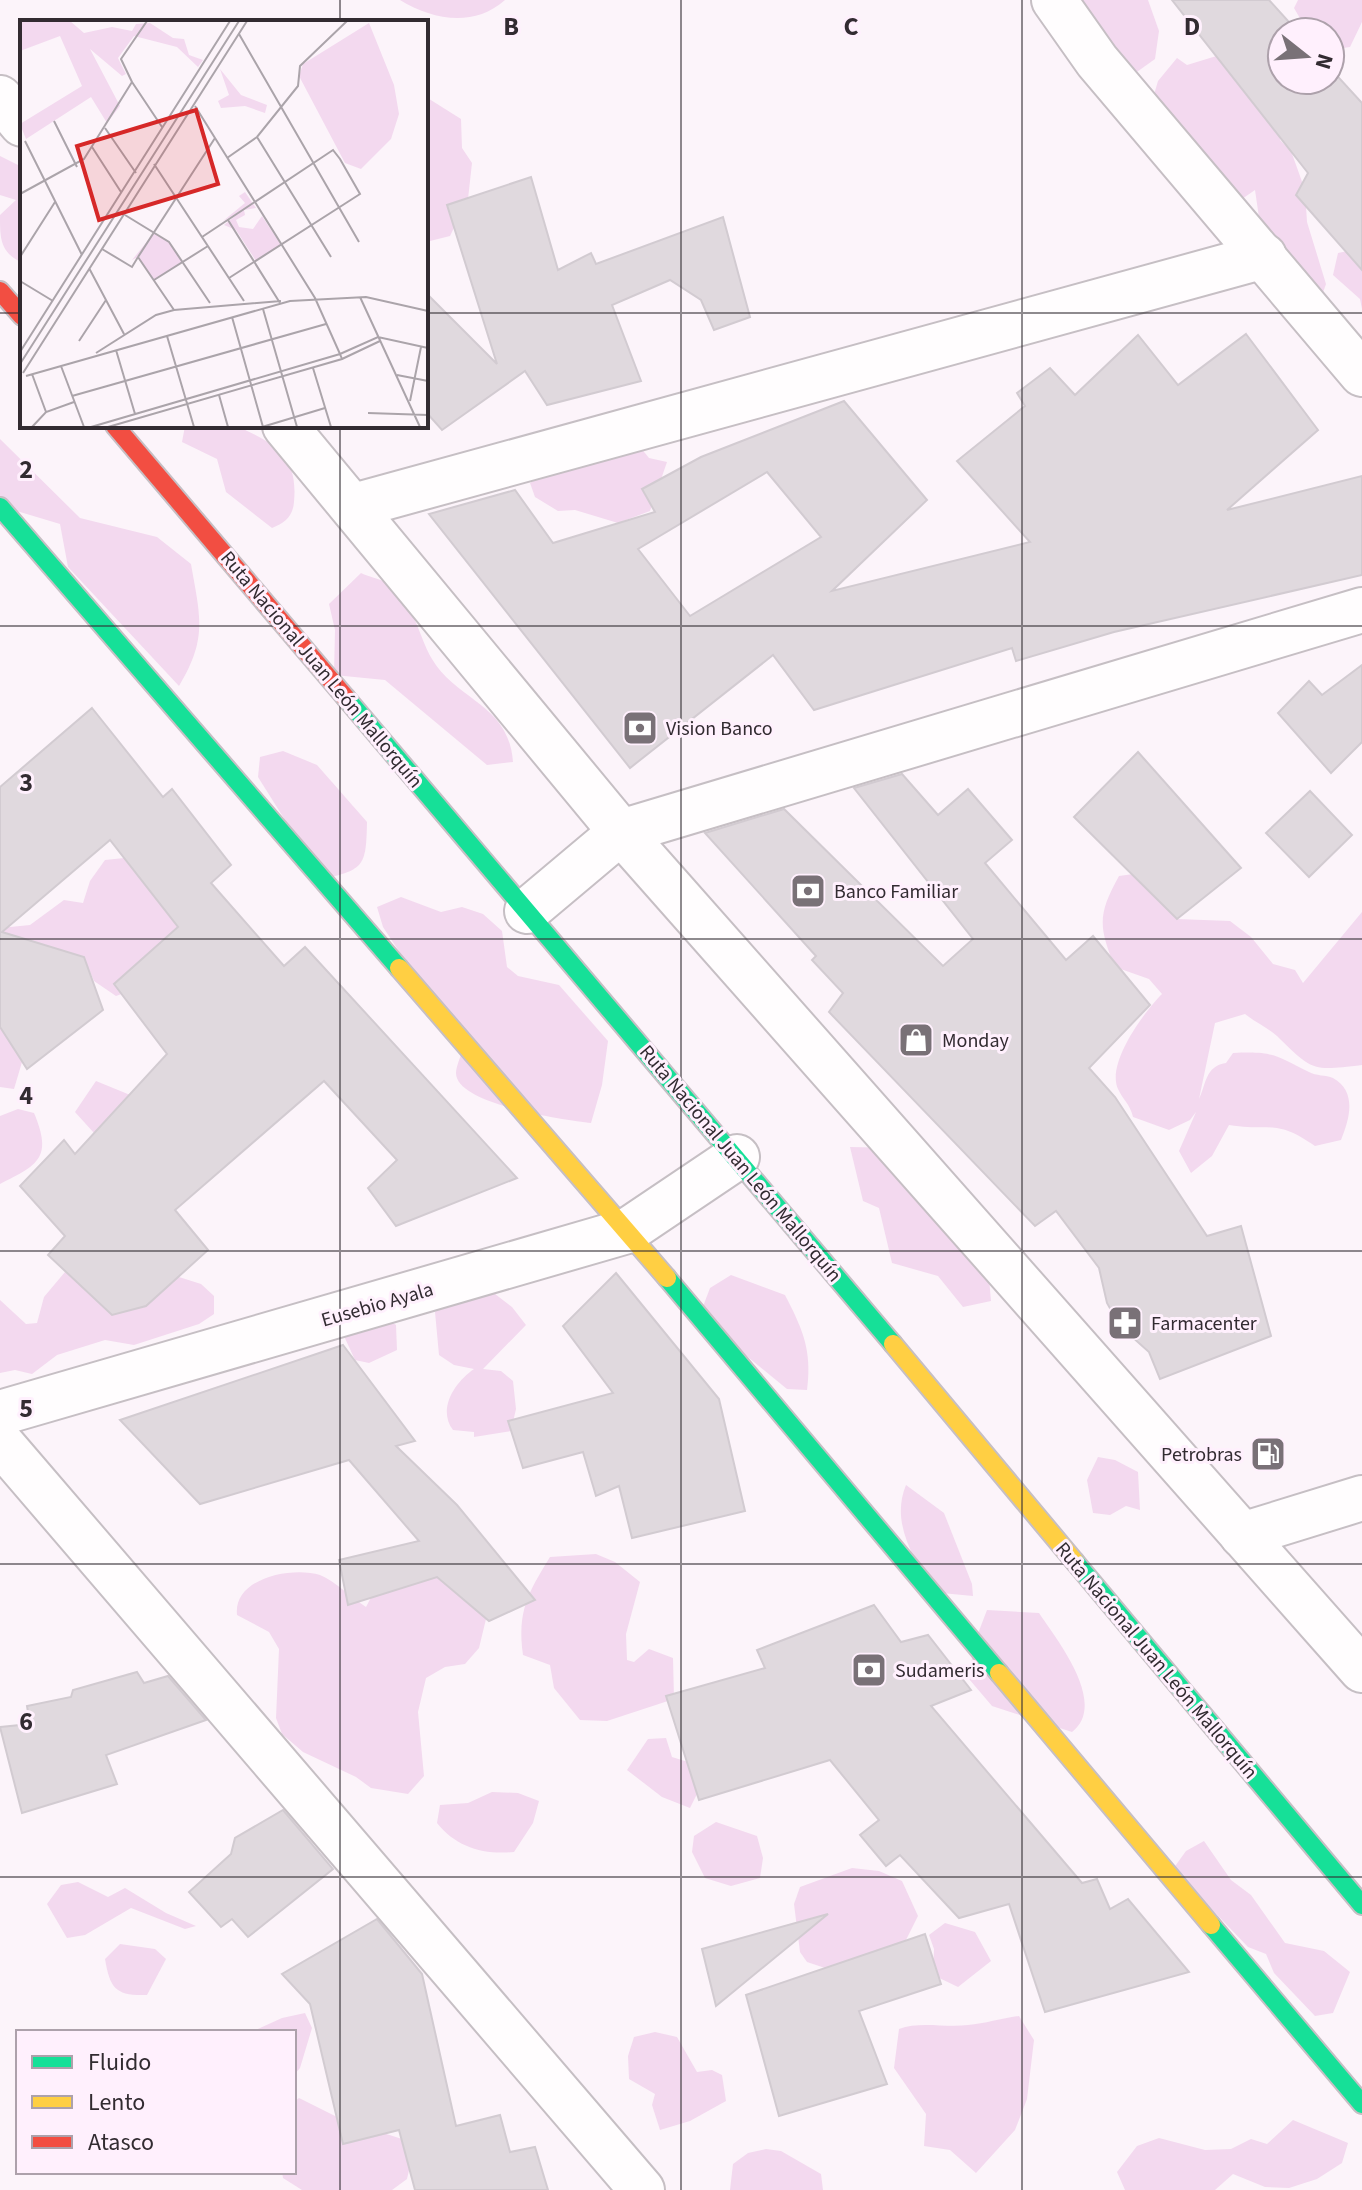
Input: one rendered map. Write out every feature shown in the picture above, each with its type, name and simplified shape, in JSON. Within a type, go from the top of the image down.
[{"type":"main road","points":[[0,291],[20,314]]},
{"type":"main road","name":"Ruta Nacional Juan León Mallorquín","points":[[117,428],[737,1157],[1362,1905]]},
{"type":"main road","points":[[0,507],[627,1231],[1362,2104]]},
{"type":"street","points":[[1054,0],[1097,61],[1362,374]]},
{"type":"street","points":[[0,98],[20,122]]},
{"type":"street","points":[[354,506],[1264,256]]},
{"type":"street","points":[[287,428],[621,832],[1362,1670]]},
{"type":"street","points":[[527,911],[621,832],[1362,610]]},
{"type":"street","name":"Eusebio Ayala","points":[[0,1413],[627,1231],[737,1157]]},
{"type":"street","points":[[0,1442],[642,2190]]},
{"type":"street","points":[[1242,1535],[1362,1498]]},
{"type":"shaded area","points":[[400,0],[505,0],[480,15],[453,18],[426,12]]},
{"type":"shaded area","points":[[1078,0],[1148,0],[1159,31],[1155,59],[1127,79]]},
{"type":"shaded area","points":[[1298,0],[1362,0],[1362,22],[1350,47],[1346,48],[1346,16],[1299,16],[1294,8]]},
{"type":"shaded area","points":[[1223,54],[1266,73],[1266,96],[1286,96],[1290,114],[1280,140],[1291,151],[1305,190],[1307,222],[1326,284],[1320,301],[1262,238],[1255,190],[1242,199],[1181,145],[1174,116],[1153,98],[1158,81],[1177,58],[1187,65]]},
{"type":"shaded area","points":[[428,98],[461,119],[462,148],[472,163],[468,199],[450,236],[428,242]]},
{"type":"shaded area","points":[[0,156],[20,166],[20,261],[5,249],[1,237],[0,215],[16,200],[0,195]]},
{"type":"shaded area","points":[[1362,248],[1362,309],[1360,299],[1333,275],[1338,253]]},
{"type":"shaded area","points":[[185,428],[240,428],[275,447],[293,474],[294,502],[288,518],[272,528],[226,492],[217,459],[182,442]]},
{"type":"shaded area","points":[[0,439],[80,518],[157,537],[191,564],[199,613],[198,640],[179,686],[68,567],[60,524],[0,506]]},
{"type":"shaded area","points":[[636,442],[649,458],[667,462],[650,511],[618,523],[575,510],[558,511],[535,497],[530,483],[548,471]]},
{"type":"shaded area","points":[[361,573],[386,582],[397,591],[410,609],[427,650],[442,673],[502,727],[513,762],[487,765],[385,680],[334,675],[335,630],[329,604]]},
{"type":"shaded area","points":[[283,751],[317,765],[367,822],[364,857],[355,868],[322,879],[258,777],[260,757]]},
{"type":"shaded area","points":[[124,858],[183,922],[130,991],[116,996],[94,981],[87,965],[53,958],[14,1089],[0,1087],[0,928],[30,925],[64,900],[83,903],[90,881],[105,860]]},
{"type":"shaded area","points":[[1169,869],[1167,906],[1177,919],[1230,921],[1251,937],[1273,964],[1295,970],[1303,983],[1362,912],[1362,1065],[1314,1066],[1245,1014],[1215,1023],[1199,1099],[1210,1072],[1226,1063],[1233,1053],[1273,1055],[1341,1084],[1349,1098],[1349,1107],[1341,1140],[1315,1146],[1282,1129],[1229,1125],[1212,1156],[1191,1173],[1179,1151],[1196,1112],[1190,1120],[1169,1130],[1133,1117],[1118,1089],[1117,1066],[1137,1025],[1162,994],[1149,979],[1115,967],[1103,930],[1104,911],[1119,876]]},
{"type":"shaded area","points":[[401,897],[441,912],[462,907],[483,914],[502,931],[507,967],[518,976],[559,985],[608,1041],[602,1085],[591,1123],[514,1109],[474,1094],[461,1084],[456,1073],[463,1049],[383,927],[377,907]]},
{"type":"shaded area","points":[[96,1081],[140,1099],[95,1155],[94,1133],[75,1112]]},
{"type":"shaded area","points":[[18,1109],[34,1113],[40,1128],[42,1150],[32,1165],[0,1184],[0,1116]]},
{"type":"shaded area","points":[[850,1147],[900,1148],[988,1266],[991,1301],[963,1307],[938,1276],[892,1263],[879,1208],[863,1201]]},
{"type":"shaded area","points":[[65,1272],[88,1277],[142,1302],[179,1277],[201,1284],[214,1296],[214,1314],[199,1324],[134,1345],[105,1340],[57,1355],[32,1374],[15,1370],[0,1373],[0,1300],[26,1324],[37,1323],[44,1297]]},
{"type":"shaded area","points":[[731,1275],[785,1295],[805,1341],[807,1390],[787,1389],[699,1317],[710,1288]]},
{"type":"shaded area","points":[[486,1287],[512,1307],[526,1325],[483,1369],[501,1371],[513,1381],[516,1409],[511,1431],[474,1437],[474,1432],[453,1430],[447,1413],[450,1396],[460,1381],[474,1369],[454,1365],[439,1355],[435,1312],[449,1296]]},
{"type":"shaded area","points":[[381,1315],[396,1325],[397,1350],[369,1363],[355,1360],[344,1336],[353,1324]]},
{"type":"shaded area","points":[[1098,1457],[1115,1460],[1138,1472],[1140,1510],[1126,1506],[1110,1515],[1093,1513],[1087,1480]]},
{"type":"shaded area","points":[[906,1485],[944,1513],[972,1584],[973,1596],[931,1592],[906,1540],[901,1513]]},
{"type":"shaded area","points":[[596,1554],[615,1562],[640,1582],[626,1634],[627,1660],[634,1662],[649,1649],[673,1658],[674,1699],[607,1721],[580,1720],[554,1688],[550,1665],[523,1655],[522,1640],[526,1603],[550,1557]]},
{"type":"shaded area","points":[[428,1570],[455,1582],[486,1619],[479,1648],[465,1664],[445,1667],[426,1678],[418,1712],[424,1776],[408,1794],[371,1788],[356,1777],[303,1752],[282,1734],[276,1718],[279,1649],[269,1632],[237,1615],[238,1602],[254,1584],[295,1572],[320,1575],[366,1607],[378,1584]]},
{"type":"shaded area","points":[[987,1610],[1039,1613],[1067,1656],[1082,1689],[1085,1706],[1082,1720],[1072,1732],[992,1706],[969,1679],[974,1644]]},
{"type":"shaded area","points":[[666,1738],[672,1757],[688,1762],[704,1780],[690,1808],[662,1797],[627,1770],[648,1739]]},
{"type":"shaded area","points":[[492,1792],[518,1793],[539,1801],[533,1823],[514,1852],[471,1848],[453,1838],[437,1823],[440,1805],[468,1803]]},
{"type":"shaded area","points":[[716,1822],[757,1836],[763,1858],[760,1878],[731,1886],[705,1878],[692,1852],[694,1836]]},
{"type":"shaded area","points":[[1204,1841],[1231,1880],[1251,1895],[1285,1943],[1324,1951],[1350,1972],[1333,2013],[1315,2016],[1274,1973],[1266,1954],[1248,1947],[1173,1869],[1186,1851]]},
{"type":"shaded area","points":[[852,1868],[879,1871],[902,1881],[918,1916],[906,1940],[885,1953],[834,1971],[807,1962],[800,1952],[794,1904],[800,1887]]},
{"type":"shaded area","points":[[78,1882],[108,1897],[125,1888],[166,1913],[196,1926],[185,1929],[131,1908],[85,1935],[67,1938],[47,1904],[61,1885]]},
{"type":"shaded area","points":[[945,1923],[975,1932],[991,1961],[958,1987],[933,1975],[934,1949],[929,1935]]},
{"type":"shaded area","points":[[120,1944],[155,1949],[166,1959],[147,1995],[121,1992],[112,1984],[105,1959]]},
{"type":"shaded area","points":[[305,2013],[312,2028],[296,2073],[296,2030],[255,2030],[282,2018]]},
{"type":"shaded area","points":[[1019,2016],[1034,2040],[1027,2099],[1015,2130],[976,2173],[950,2150],[924,2146],[926,2114],[894,2068],[899,2029],[915,2025],[960,2026]]},
{"type":"shaded area","points":[[655,2032],[677,2037],[697,2072],[712,2070],[722,2075],[726,2101],[690,2121],[660,2130],[652,2105],[655,2094],[629,2079],[628,2056],[634,2037]]},
{"type":"shaded area","points":[[299,2098],[343,2120],[402,2139],[410,2166],[407,2179],[392,2190],[302,2190],[283,2178],[282,2174],[296,2174],[296,2100]]},
{"type":"shaded area","points":[[1293,2120],[1348,2143],[1342,2163],[1317,2179],[1289,2188],[1265,2187],[1233,2174],[1215,2190],[1125,2190],[1117,2172],[1137,2146],[1159,2138],[1205,2150],[1231,2149],[1251,2139],[1267,2144]]},
{"type":"shaded area","points":[[766,2149],[781,2151],[821,2174],[823,2190],[730,2190],[733,2164],[748,2153]]},
{"type":"building","points":[[1172,0],[1269,0],[1284,16],[1266,16],[1266,96],[1346,96],[1346,86],[1362,103],[1362,270],[1296,195],[1308,173]]},
{"type":"building","points":[[531,177],[558,270],[591,253],[596,264],[723,217],[750,317],[714,330],[701,300],[670,280],[612,305],[641,381],[547,405],[525,371],[442,430],[428,414],[428,295],[497,364],[447,205]]},
{"type":"building","points":[[1246,334],[1318,430],[1227,510],[1362,476],[1362,575],[1114,632],[1016,661],[1012,648],[814,710],[773,655],[630,768],[429,514],[515,490],[553,543],[655,512],[642,489],[701,457],[844,401],[927,500],[832,591],[1030,542],[957,461],[1025,406],[1017,393],[1050,368],[1075,395],[1138,335],[1178,385]],"holes":[[[767,472],[821,537],[690,616],[638,549]]]},
{"type":"building","points":[[1362,665],[1362,742],[1331,773],[1278,713],[1309,681],[1322,695]]},
{"type":"building","points":[[92,708],[163,797],[172,789],[231,865],[211,883],[284,966],[305,947],[517,1178],[396,1226],[368,1188],[397,1160],[324,1081],[175,1210],[208,1250],[146,1306],[112,1315],[48,1255],[65,1236],[20,1186],[64,1140],[75,1154],[167,1054],[114,984],[178,927],[110,840],[2,932],[84,957],[103,1010],[27,1069],[0,1027],[0,787]]},
{"type":"building","points":[[1138,752],[1241,868],[1177,919],[1074,817]]},
{"type":"building","points":[[902,774],[938,815],[968,789],[1012,840],[985,863],[1066,960],[1093,936],[1150,1005],[1089,1068],[1115,1097],[1207,1236],[1241,1226],[1271,1336],[1160,1379],[1149,1352],[1120,1326],[1107,1303],[1099,1268],[1056,1211],[1035,1226],[829,1012],[843,993],[812,960],[816,956],[705,833],[784,809],[943,966],[973,939],[854,788]]},
{"type":"building","points":[[1310,791],[1352,835],[1309,877],[1266,833]]},
{"type":"building","points":[[616,1273],[719,1399],[745,1511],[632,1538],[619,1486],[596,1496],[583,1452],[523,1468],[508,1421],[613,1393],[563,1326]]},
{"type":"building","points":[[343,1345],[415,1441],[396,1446],[457,1505],[535,1600],[489,1621],[437,1577],[348,1605],[339,1560],[419,1541],[349,1460],[200,1504],[120,1420]]},
{"type":"building","points":[[874,1605],[901,1642],[928,1635],[971,1690],[931,1706],[1082,1883],[1097,1879],[1110,1909],[1128,1899],[1189,1972],[1045,2012],[1009,1904],[959,1918],[900,1855],[886,1866],[860,1835],[879,1820],[830,1760],[699,1800],[666,1696],[765,1668],[757,1650]]},
{"type":"building","points":[[137,1672],[144,1683],[168,1676],[206,1720],[106,1755],[117,1784],[22,1813],[0,1727],[30,1724],[27,1706],[71,1697],[73,1690]]},
{"type":"building","points":[[283,1810],[333,1869],[248,1937],[232,1919],[221,1927],[189,1892],[231,1854],[235,1838]]},
{"type":"building","points":[[828,1914],[716,2006],[702,1949]]},
{"type":"building","points":[[377,1919],[422,1974],[456,2126],[500,2115],[510,2152],[535,2147],[548,2190],[415,2190],[399,2130],[343,2144],[310,2004],[282,1974]]},
{"type":"building","points":[[925,1934],[941,1984],[859,2011],[887,2084],[779,2116],[746,1995]]},
{"type":"traffic: fast","points":[[0,507],[399,968]]},
{"type":"traffic: fast","points":[[346,698],[893,1344]]},
{"type":"traffic: fast","points":[[667,1278],[999,1673]]},
{"type":"traffic: fast","points":[[1075,1562],[1362,1905]]},
{"type":"traffic: fast","points":[[1211,1925],[1362,2104]]},
{"type":"traffic: slow","points":[[399,968],[667,1278]]},
{"type":"traffic: slow","points":[[893,1344],[1075,1562]]},
{"type":"traffic: slow","points":[[999,1673],[1211,1925]]},
{"type":"traffic: jam","points":[[0,291],[20,314]]},
{"type":"traffic: jam","points":[[117,428],[346,698]]},
{"type":"place","name":"Vision Banco","points":[[640,728]]},
{"type":"place","name":"Banco Familiar","points":[[808,891]]},
{"type":"place","name":"Monday","points":[[916,1040]]},
{"type":"place","name":"Farmacenter","points":[[1125,1323]]},
{"type":"place","name":"Petrobras","points":[[1268,1454]]},
{"type":"place","name":"Sudameris","points":[[869,1670]]}]
